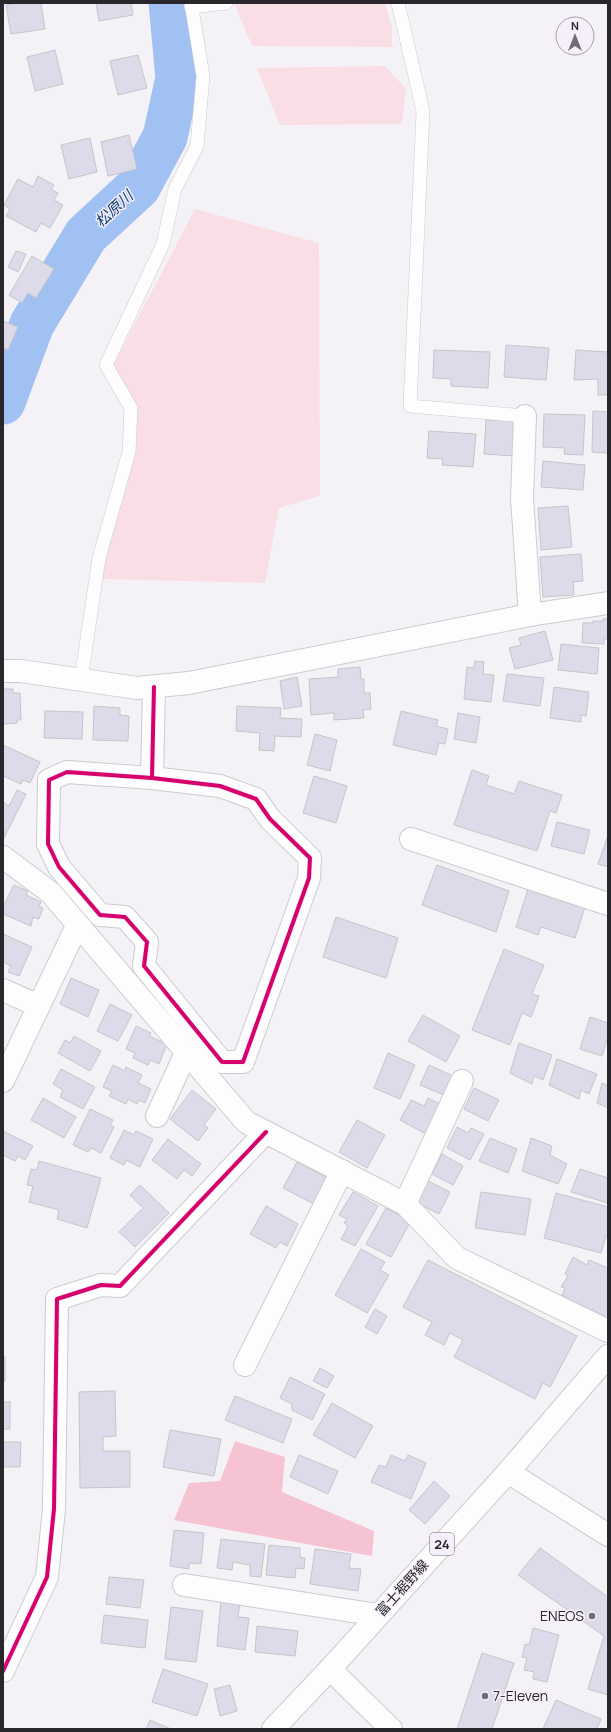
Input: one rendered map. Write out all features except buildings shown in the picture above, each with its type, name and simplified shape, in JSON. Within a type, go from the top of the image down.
[{"type":"street","points":[[525,416],[522,498],[530,615]]},
{"type":"street","points":[[3,671],[21,671],[137,688],[154,687],[189,683],[530,615],[608,603]]},
{"type":"street","points":[[152,778],[154,687]]},
{"type":"street","points":[[67,772],[152,778],[220,786],[256,799],[270,819],[310,858],[309,878],[243,1062],[222,1062],[144,966],[147,942],[125,917],[100,915],[59,867],[48,844],[49,780],[67,772]]},
{"type":"street","points":[[411,839],[608,904]]},
{"type":"street","points":[[3,857],[51,893],[246,1122],[405,1204],[457,1258],[608,1331]]},
{"type":"street","points":[[3,1081],[78,926]]},
{"type":"street","points":[[3,990],[39,1006]]},
{"type":"street","points":[[157,1116],[186,1053]]},
{"type":"street","points":[[405,1204],[462,1081]]},
{"type":"street","points":[[3,1671],[47,1577],[54,1509],[57,1299],[101,1286],[120,1286],[266,1132]]},
{"type":"street","points":[[245,1365],[342,1171]]},
{"type":"street","name":"富士裾野線","points":[[273,1729],[330,1669],[508,1472],[608,1356]]},
{"type":"street","points":[[508,1472],[608,1534]]},
{"type":"street","points":[[184,1585],[378,1615]]},
{"type":"street","points":[[330,1669],[391,1729]]},
{"type":"lane","points":[[81,680],[99,558],[129,452],[131,408],[106,364],[163,244],[176,189],[198,146],[203,76],[191,5],[226,3]]},
{"type":"lane","points":[[398,3],[423,111],[410,406],[525,416]]},
{"type":"shaded area","points":[[234,3],[385,3],[392,27],[392,47],[252,46]]},
{"type":"shaded area","points":[[385,66],[406,89],[402,124],[280,125],[257,68]]},
{"type":"shaded area","points":[[195,209],[319,243],[320,496],[279,508],[265,583],[102,579],[131,417],[110,371]]},
{"type":"shaded area","points":[[235,1441],[285,1457],[282,1492],[374,1531],[372,1556],[174,1520],[189,1483],[220,1481]]},
{"type":"waterway","name":"松原川","points":[[3,402],[32,324],[86,235],[138,187],[165,137],[178,78],[171,3]]},
{"type":"cycle path","points":[[152,778],[67,772],[49,780],[48,844],[59,867],[100,915],[125,917],[147,942],[144,966],[222,1062],[243,1062],[309,878],[310,858],[270,819],[256,799],[220,786],[152,778],[154,687]]},
{"type":"cycle path","points":[[3,1671],[47,1577],[54,1509],[57,1299],[101,1285],[120,1286],[266,1132]]},
{"type":"place","name":"ENEOS","points":[[592,1616]]},
{"type":"place","name":"7-Eleven","points":[[485,1696]]}]
